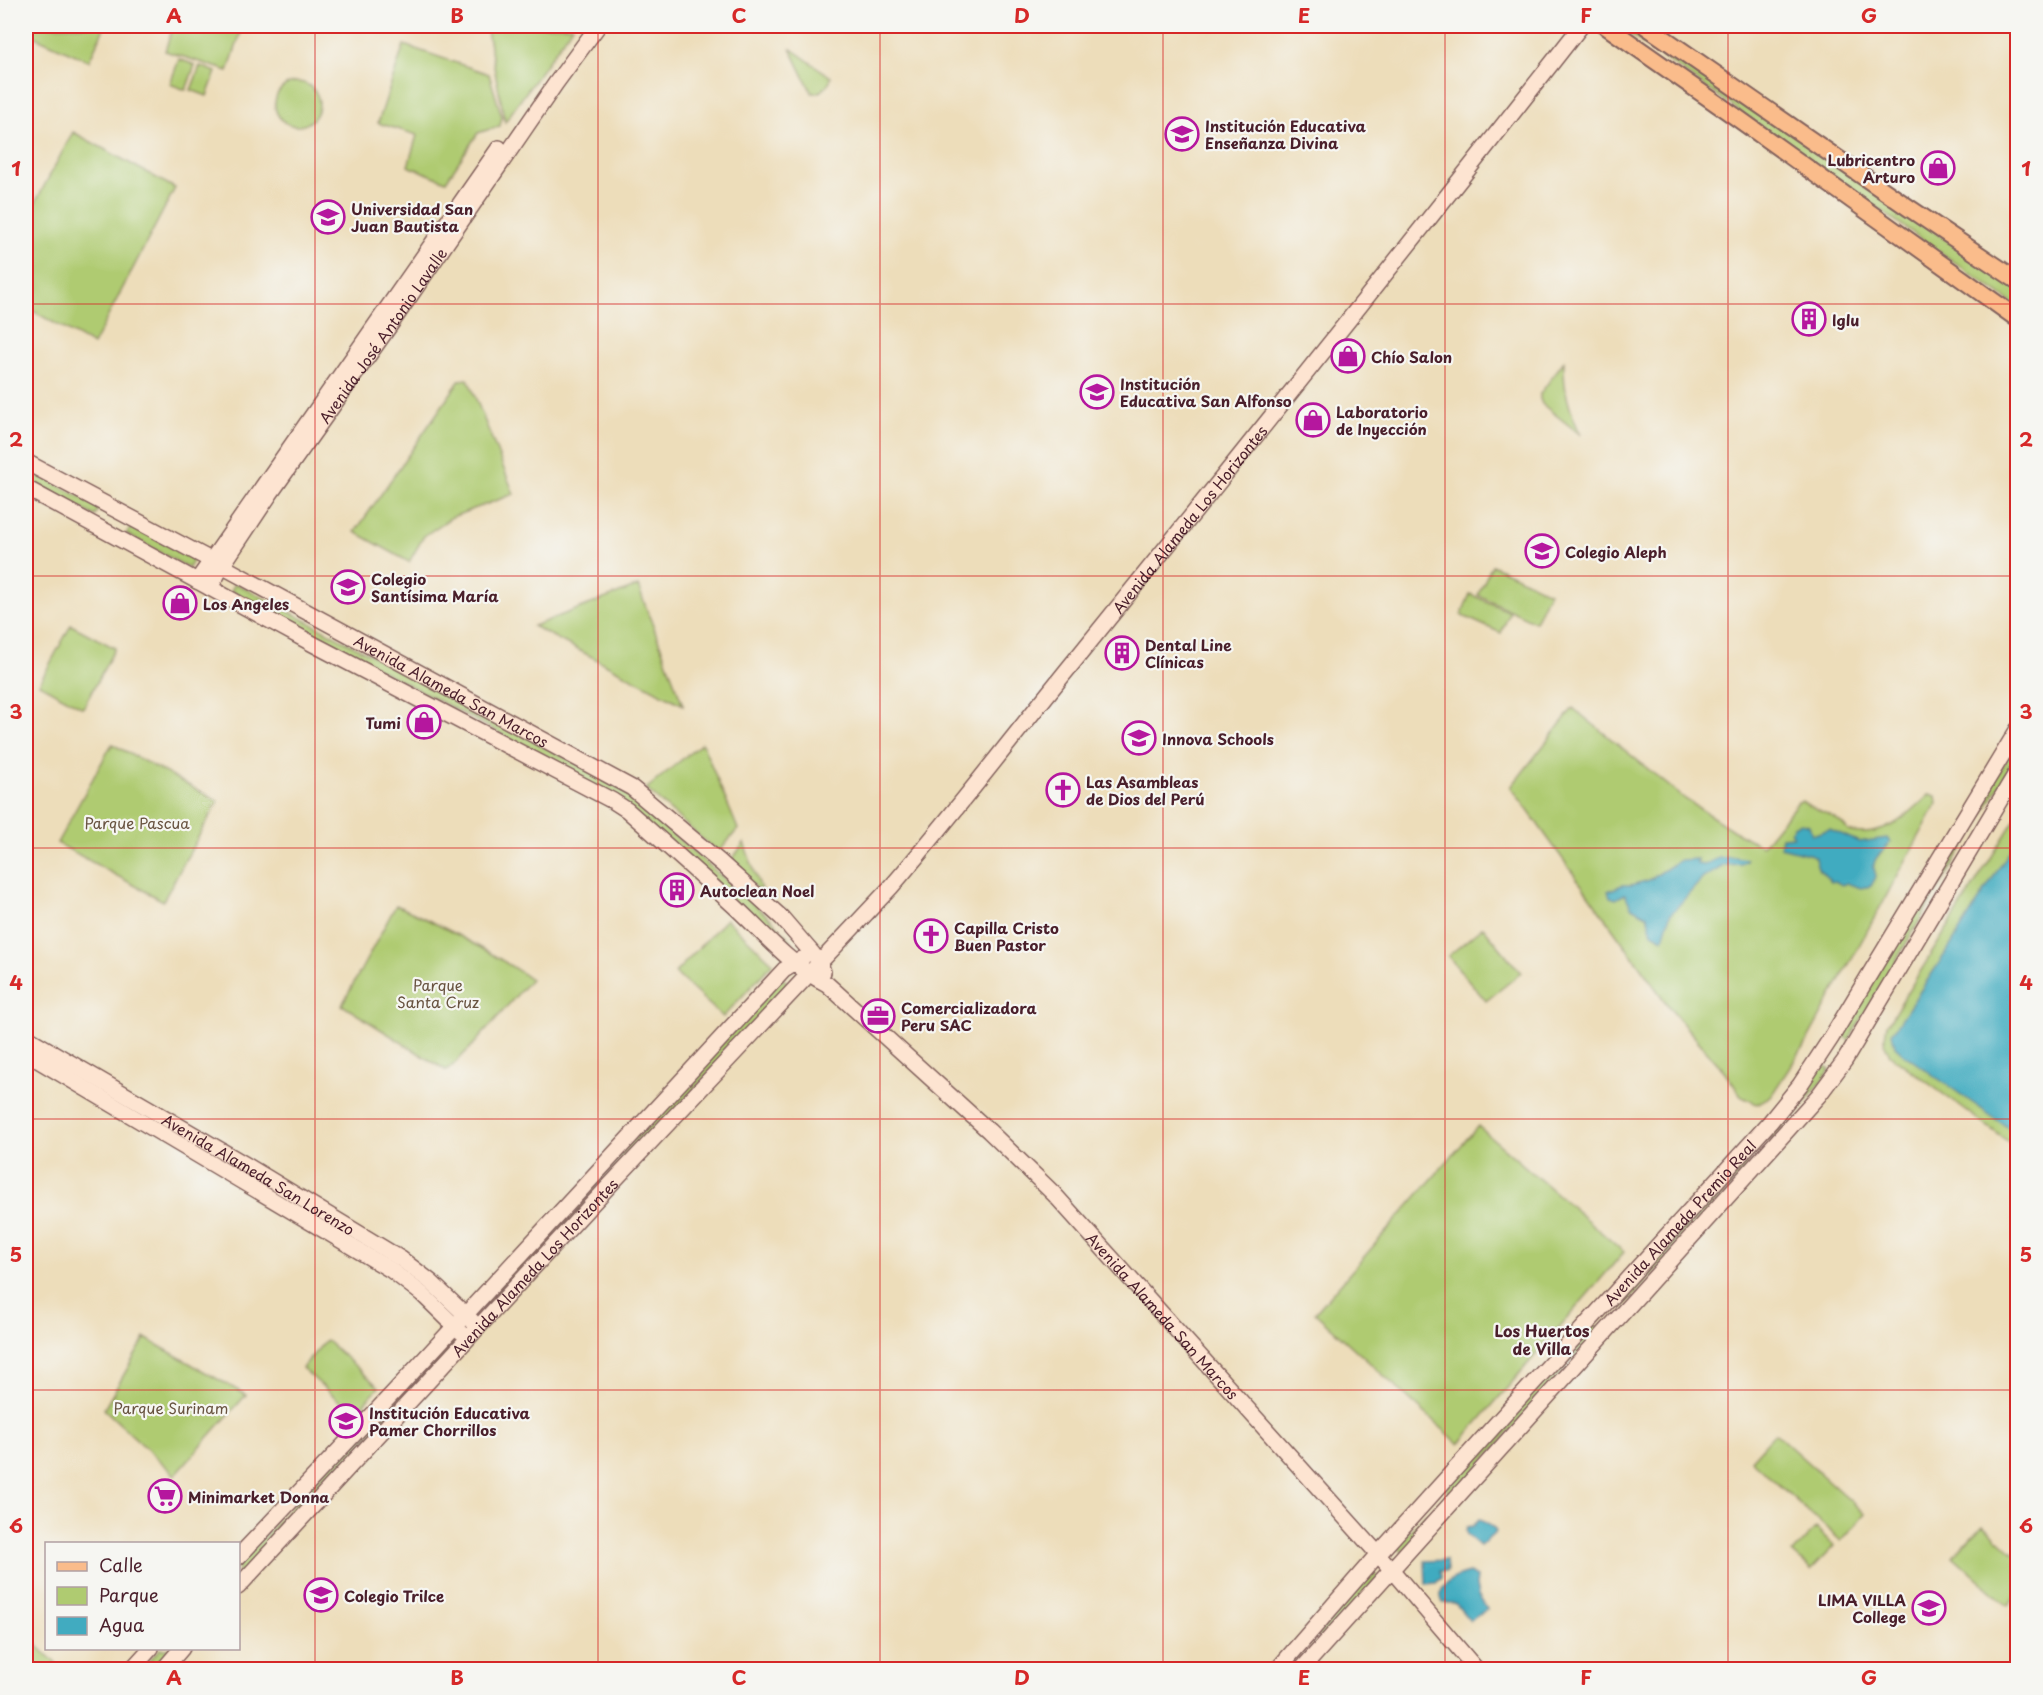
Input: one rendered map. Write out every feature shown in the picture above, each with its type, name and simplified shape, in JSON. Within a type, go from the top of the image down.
[{"type":"main road","points":[[1606,26],[2018,319]]},
{"type":"main road","points":[[1646,26],[2018,281]]},
{"type":"street","name":"Avenida José Antonio Lavalle","points":[[203,584],[586,26]]},
{"type":"street","name":"Avenida José Antonio Lavalle","points":[[216,563],[598,26]]},
{"type":"street","name":"Avenida Alameda Los Horizontes","points":[[240,1555],[460,1321],[784,970],[795,963],[816,958],[833,949],[891,887],[938,833],[1235,464],[1581,26]]},
{"type":"street","name":"Avenida Alameda San Marcos","points":[[26,462],[632,788],[721,863],[771,909],[816,958],[827,984]]},
{"type":"street","name":"Avenida Alameda San Marcos","points":[[26,488],[627,810],[808,975],[827,984],[989,1131],[1054,1194],[1378,1554],[1477,1670]]},
{"type":"street","name":"Avenida Alameda Premio Real","points":[[1277,1670],[1378,1554],[1770,1122],[1800,1085],[2018,729]]},
{"type":"street","name":"Avenida Alameda Premio Real","points":[[1301,1670],[1819,1095],[1845,1060],[2018,770]]},
{"type":"street","name":"Avenida Alameda Los Horizontes","points":[[240,1585],[808,975],[816,958]]},
{"type":"street","name":"Avenida Alameda San Lorenzo","points":[[26,1036],[401,1259],[431,1282],[460,1321]]},
{"type":"street","name":"Avenida Alameda San Lorenzo","points":[[26,1053],[391,1270],[473,1333]]},
{"type":"street","points":[[1301,1642],[1315,1654]]},
{"type":"street","points":[[131,1670],[149,1650]]},
{"type":"street","points":[[163,1670],[180,1650]]},
{"type":"green space","points":[[26,26],[105,26],[89,61],[26,33]]},
{"type":"green space","points":[[173,26],[243,26],[228,71],[165,51]]},
{"type":"green space","points":[[486,26],[573,26],[505,122]]},
{"type":"green space","points":[[1618,26],[1639,26],[2017,289],[2017,306]]},
{"type":"green space","points":[[404,45],[489,74],[502,117],[500,126],[478,133],[446,181],[408,166],[417,135],[378,123]]},
{"type":"green space","points":[[790,48],[831,77],[829,83],[819,92],[812,93]]},
{"type":"green space","points":[[179,59],[195,65],[186,90],[170,84]]},
{"type":"green space","points":[[200,66],[216,72],[207,96],[191,90]]},
{"type":"green space","points":[[297,82],[313,88],[319,104],[313,120],[297,126],[281,120],[275,104],[281,88]]},
{"type":"green space","points":[[73,132],[175,188],[93,345],[26,307],[26,220]]},
{"type":"green space","points":[[1564,361],[1568,399],[1581,435],[1542,404],[1540,399],[1540,394]]},
{"type":"green space","points":[[468,379],[514,494],[452,517],[424,536],[409,562],[355,532],[460,380]]},
{"type":"green space","points":[[26,468],[100,507],[95,516],[26,480]]},
{"type":"green space","points":[[133,525],[194,559],[189,568],[126,534]]},
{"type":"green space","points":[[1492,565],[1549,592],[1535,622],[1478,595]]},
{"type":"green space","points":[[235,583],[604,778],[628,795],[772,920],[792,942],[791,950],[788,951],[669,845],[500,733],[231,591]]},
{"type":"green space","points":[[638,586],[683,705],[533,626]]},
{"type":"green space","points":[[1470,594],[1510,612],[1501,633],[1461,615]]},
{"type":"green space","points":[[71,625],[115,648],[83,708],[39,684]]},
{"type":"green space","points":[[1573,708],[1685,799],[1762,846],[1798,802],[1802,801],[1833,817],[1848,831],[1861,833],[1883,829],[1903,818],[1930,794],[1936,796],[1937,803],[1933,811],[1804,1046],[1771,1096],[1757,1104],[1742,1097],[1725,1072],[1672,1011],[1511,787]]},
{"type":"green space","points":[[702,743],[738,829],[718,853],[646,789]]},
{"type":"green space","points":[[2017,743],[2017,756],[1849,1040],[1840,1034]]},
{"type":"green space","name":"Parque Pascua","points":[[112,744],[218,801],[163,901],[57,843]]},
{"type":"green space","points":[[2017,816],[2017,1148],[1890,1055],[1884,1043],[1887,1025]]},
{"type":"green space","points":[[744,843],[763,895],[730,862]]},
{"type":"green space","name":"Parque Santa Cruz","points":[[396,905],[465,939],[531,979],[447,1071],[342,1005]]},
{"type":"green space","points":[[726,919],[773,963],[723,1017],[675,973]]},
{"type":"green space","points":[[1483,927],[1521,973],[1486,1001],[1448,956]]},
{"type":"green space","points":[[782,978],[790,985],[491,1309],[483,1302]]},
{"type":"green space","points":[[1822,1063],[1830,1070],[1772,1140],[1766,1134]]},
{"type":"green space","points":[[1478,1126],[1624,1252],[1459,1444],[1315,1313]]},
{"type":"green space","points":[[1741,1161],[1748,1167],[1622,1308],[1615,1302]]},
{"type":"green space","points":[[1593,1324],[1600,1330],[1453,1495],[1446,1489]]},
{"type":"green space","points":[[452,1335],[460,1342],[240,1580],[240,1562]]},
{"type":"green space","name":"Parque Surinam","points":[[145,1338],[246,1395],[175,1475],[104,1409]]},
{"type":"green space","points":[[326,1340],[379,1387],[354,1414],[302,1368]]},
{"type":"green space","points":[[1775,1433],[1865,1514],[1841,1541],[1751,1460]]},
{"type":"green space","points":[[1426,1514],[1432,1519],[1402,1552],[1396,1546]]},
{"type":"green space","points":[[1983,1525],[2017,1556],[2017,1596],[2008,1606],[1953,1556]]},
{"type":"green space","points":[[1816,1528],[1834,1546],[1811,1570],[1792,1553]]},
{"type":"green space","points":[[1372,1572],[1378,1577],[1323,1640],[1317,1635]]},
{"type":"green space","points":[[31,1640],[62,1669],[26,1669],[26,1646]]},
{"type":"green space","points":[[159,1650],[175,1650],[156,1669],[141,1670]]},
{"type":"water","points":[[1802,823],[1809,825],[1812,835],[1830,829],[1859,842],[1887,838],[1890,842],[1874,863],[1876,877],[1871,886],[1861,888],[1846,883],[1842,885],[1835,881],[1831,882],[1818,868],[1812,855],[1780,847],[1782,837],[1793,836],[1790,831],[1795,825]]},
{"type":"water","points":[[2017,839],[2017,1134],[1906,1056],[1895,1046],[1892,1033],[1951,945]]},
{"type":"water","points":[[1718,858],[1747,859],[1741,864],[1725,865],[1703,878],[1670,915],[1663,939],[1652,933],[1647,915],[1631,907],[1625,894],[1616,899],[1610,897],[1608,891],[1622,885],[1649,880],[1680,860],[1697,859],[1697,864],[1704,865]]},
{"type":"water","points":[[1479,1519],[1494,1528],[1496,1532],[1480,1546],[1467,1535],[1466,1531],[1467,1527],[1473,1526]]},
{"type":"water","points":[[1446,1560],[1447,1571],[1440,1571],[1441,1578],[1436,1583],[1426,1584],[1425,1561]]},
{"type":"water","points":[[1469,1573],[1477,1577],[1478,1595],[1487,1609],[1470,1621],[1455,1603],[1443,1603],[1441,1597],[1441,1591],[1448,1582]]},
{"type":"place","name":"Institución Educativa Enseñanza Divina","points":[[1182,134]]},
{"type":"place","name":"Lubricentro Arturo","points":[[1938,168]]},
{"type":"place","name":"Universidad San Juan Bautista","points":[[328,217]]},
{"type":"place","name":"Iglu","points":[[1809,319]]},
{"type":"place","name":"Chío Salon","points":[[1348,356]]},
{"type":"place","name":"Institución Educativa San Alfonso","points":[[1097,392]]},
{"type":"place","name":"Laboratorio de Inyección","points":[[1313,420]]},
{"type":"place","name":"Colegio Aleph","points":[[1542,551]]},
{"type":"place","name":"Colegio Santísima María","points":[[348,587]]},
{"type":"place","name":"Los Angeles","points":[[180,603]]},
{"type":"place","name":"Dental Line Clínicas","points":[[1122,653]]},
{"type":"place","name":"Tumi","points":[[424,722]]},
{"type":"place","name":"Innova Schools","points":[[1139,738]]},
{"type":"place","name":"Las Asambleas de Dios del Perú","points":[[1063,790]]},
{"type":"place","name":"Autoclean Noel","points":[[677,890]]},
{"type":"place","name":"Capilla Cristo Buen Pastor","points":[[931,936]]},
{"type":"place","name":"Comercializadora Peru SAC","points":[[878,1016]]},
{"type":"place","name":"Institución Educativa Pamer Chorrillos","points":[[346,1421]]},
{"type":"place","name":"Minimarket Donna","points":[[165,1496]]},
{"type":"place","name":"Colegio Trilce","points":[[321,1595]]},
{"type":"place","name":"LIMA VILLA College","points":[[1929,1608]]},
{"type":"district","name":"Los Huertos de Villa","points":[[1542,1339]]}]
